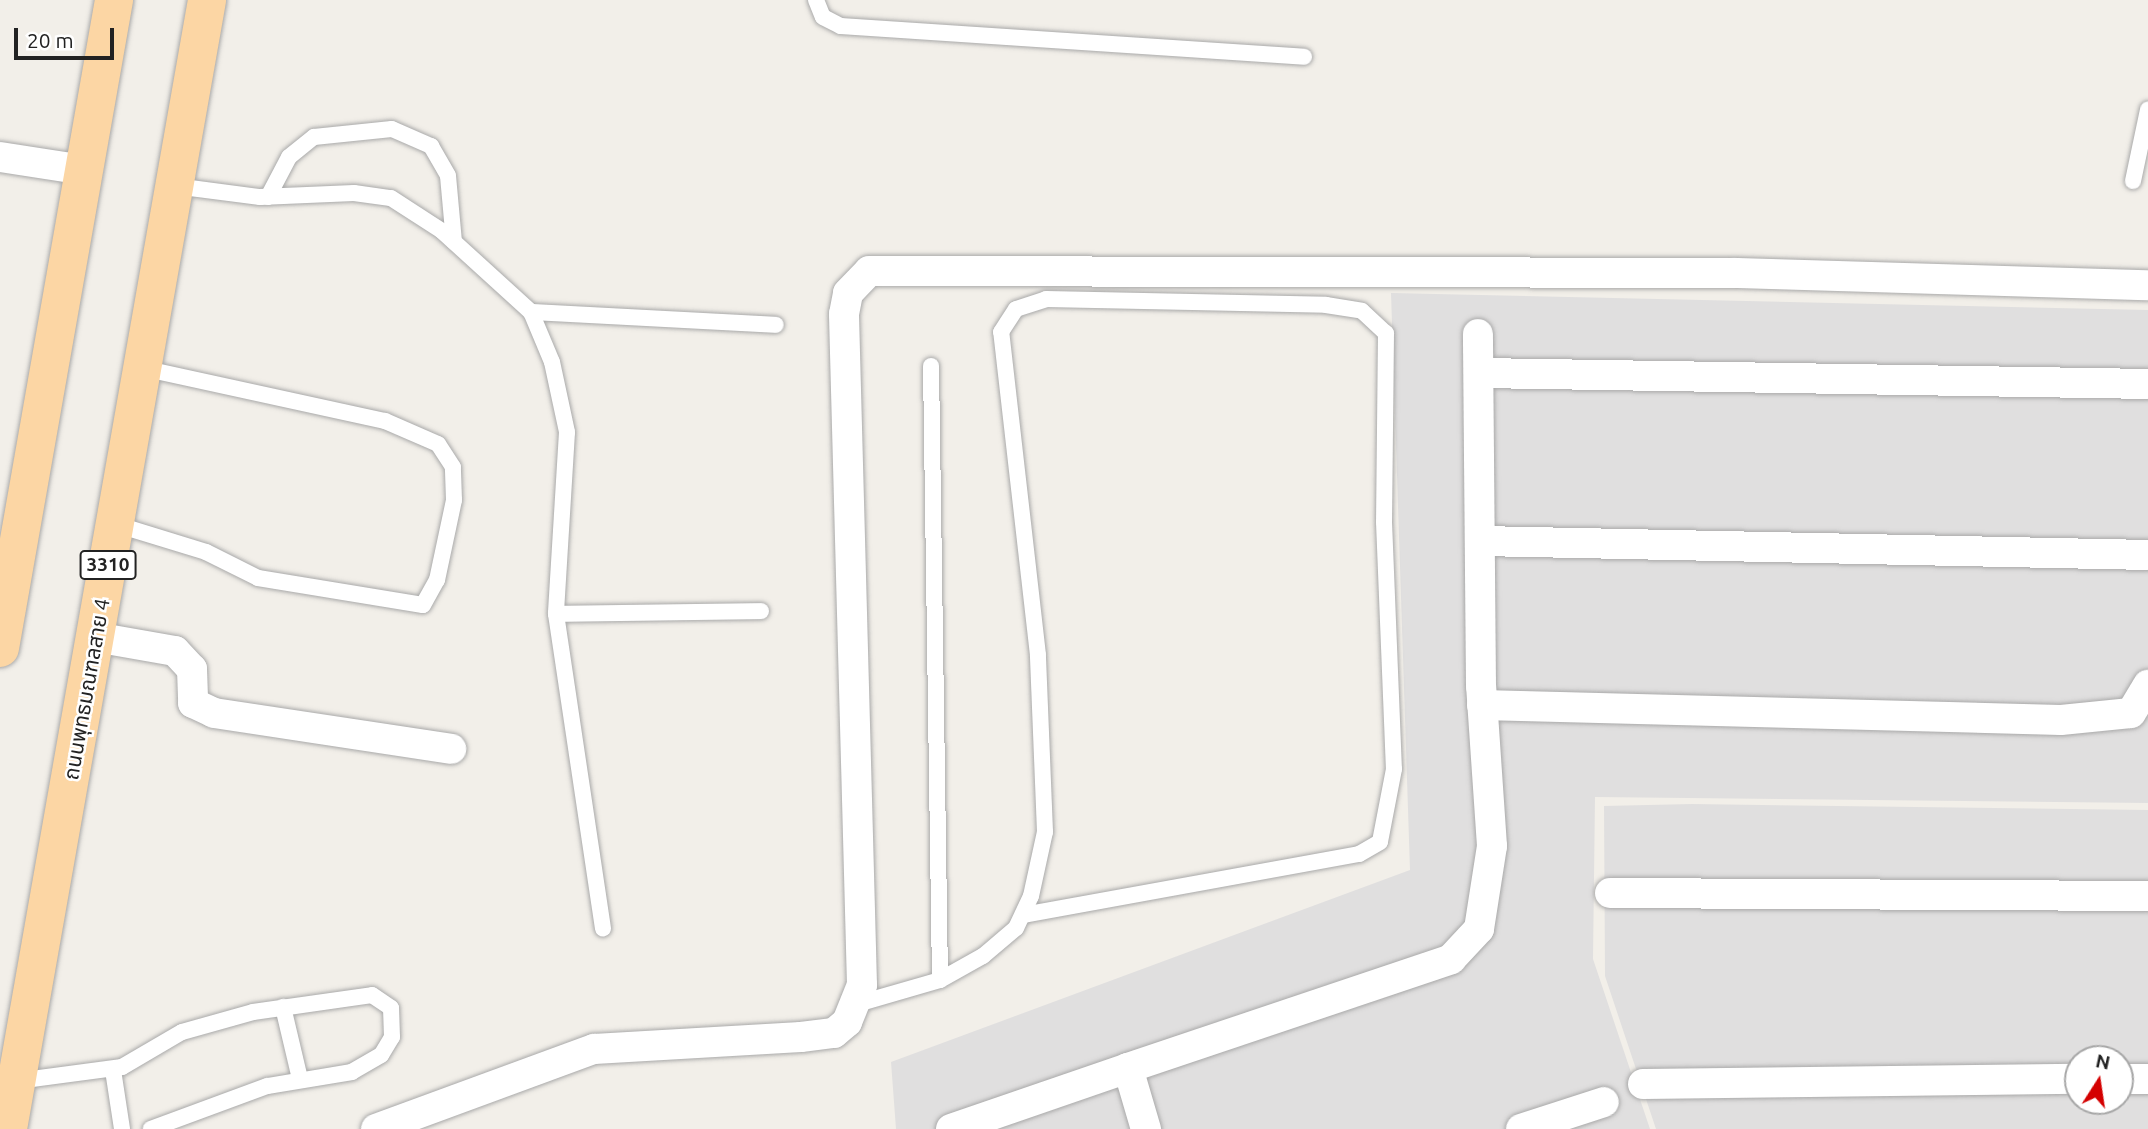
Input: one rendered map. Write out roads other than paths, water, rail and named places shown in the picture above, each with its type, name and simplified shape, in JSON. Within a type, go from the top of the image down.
[{"type":"main road","points":[[0,648],[114,0]]},
{"type":"main road","name":"ถนนพุทธมณฑลสาย 4","points":[[8,1129],[207,0]]},
{"type":"street","points":[[0,157],[84,170]]},
{"type":"street","points":[[376,1129],[594,1049],[834,1033],[857,1004],[862,985],[845,314],[848,293],[869,271],[1723,272],[2148,285]]},
{"type":"street","points":[[951,1129],[1404,976],[1468,947],[1488,903],[1492,846],[1482,705],[1478,334]]},
{"type":"street","points":[[1480,373],[2148,384]]},
{"type":"street","points":[[1480,541],[2148,555]]},
{"type":"street","points":[[95,637],[175,651],[192,669],[193,703],[214,713],[451,749]]},
{"type":"street","points":[[1482,705],[2061,720],[2131,713],[2148,685]]},
{"type":"street","points":[[1609,893],[2148,896]]},
{"type":"street","points":[[1128,1068],[1146,1129]]},
{"type":"street","points":[[1643,1083],[2064,1079]]},
{"type":"street","points":[[1521,1129],[1604,1102]]},
{"type":"lane","points":[[816,0],[823,18],[842,26],[1304,57]]},
{"type":"lane","points":[[2133,181],[2148,110]]},
{"type":"lane","points":[[268,197],[289,157],[314,137],[392,129],[431,146],[448,176],[454,242]]},
{"type":"lane","points":[[174,186],[268,197],[354,193],[391,198],[454,242],[531,312],[552,362],[568,432],[556,614],[603,929]]},
{"type":"lane","points":[[857,1004],[940,980],[984,956],[1022,915],[1045,832],[1025,504],[1000,332],[1016,309],[1046,299],[1326,305],[1362,311],[1386,333],[1384,522],[1394,769],[1380,842],[1359,854],[1022,915]]},
{"type":"lane","points":[[531,312],[776,325]]},
{"type":"lane","points":[[931,366],[940,980]]},
{"type":"lane","points":[[115,524],[206,552],[258,578],[423,605],[437,580],[454,500],[453,467],[439,444],[385,421],[142,368]]},
{"type":"lane","points":[[556,614],[761,611]]},
{"type":"lane","points":[[17,1081],[113,1070],[181,1032],[283,1007],[372,995],[391,1008],[392,1037],[381,1055],[352,1072],[300,1079],[151,1129]]},
{"type":"lane","points":[[283,1007],[300,1079]]},
{"type":"lane","points":[[113,1070],[122,1129]]}]
